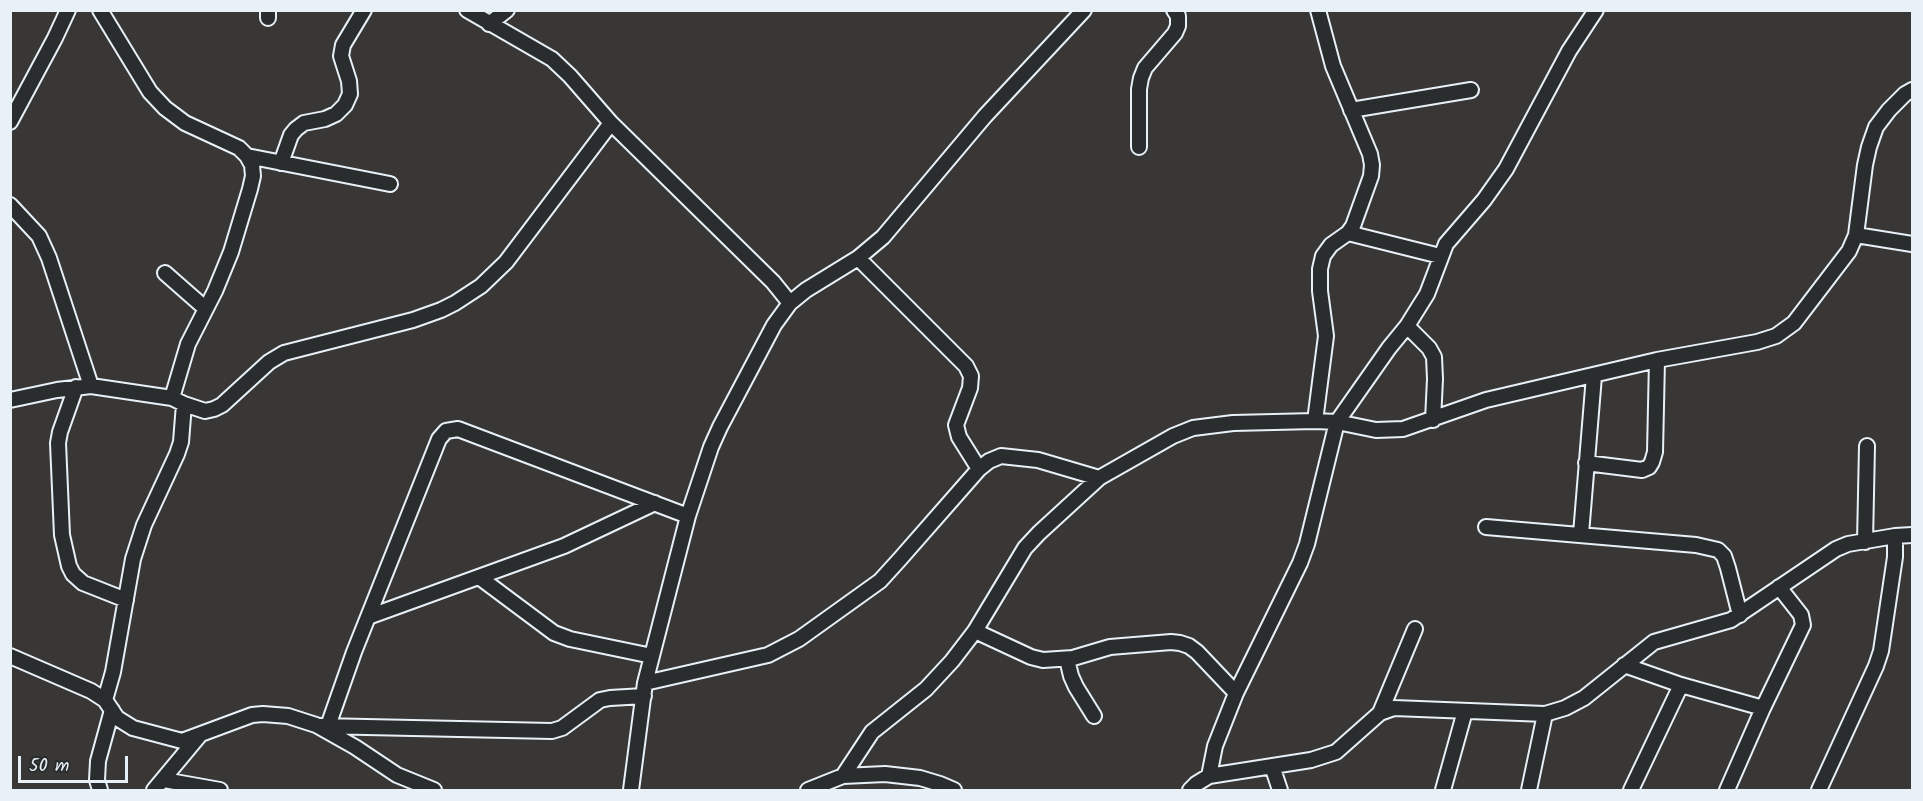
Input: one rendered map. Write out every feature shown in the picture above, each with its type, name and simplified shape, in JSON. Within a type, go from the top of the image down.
[{"type":"street","points":[[10,122],[68,10]]},
{"type":"street","points":[[100,10],[150,92],[165,108],[185,123],[239,148],[252,165],[253,176],[228,260],[188,344],[178,401],[181,442],[144,525],[133,560],[98,761],[100,790]]},
{"type":"street","points":[[281,163],[291,135],[296,129],[304,123],[325,119],[336,114],[345,105],[350,94],[349,81],[341,56],[343,45],[364,10]]},
{"type":"street","points":[[467,10],[552,59],[612,123],[773,282],[790,303]]},
{"type":"street","points":[[489,24],[507,10]]},
{"type":"street","points":[[631,790],[644,689],[688,516],[720,427],[774,325],[790,303],[806,290],[858,258],[884,237],[985,116],[1084,10]]},
{"type":"street","points":[[1139,147],[1141,78],[1145,68],[1175,33],[1178,16],[1174,10]]},
{"type":"street","points":[[1315,421],[1326,336],[1320,291],[1320,269],[1323,256],[1331,245],[1348,233],[1357,219],[1371,176],[1372,165],[1370,154],[1333,66],[1318,10]]},
{"type":"street","points":[[1209,776],[1215,746],[1236,693],[1300,563],[1337,422],[1407,326],[1426,294],[1440,256],[1454,233],[1484,200],[1506,169],[1569,51],[1596,10]]},
{"type":"street","points":[[1351,110],[1471,90]]},
{"type":"street","points":[[843,776],[873,732],[932,682],[975,631],[1025,548],[1039,533],[1099,478],[1173,436],[1193,428],[1233,423],[1315,421],[1337,422],[1376,430],[1403,429],[1486,400],[1657,360],[1758,342],[1776,336],[1794,323],[1849,251],[1856,235],[1865,165],[1876,127],[1889,110],[1912,90]]},
{"type":"street","points":[[10,400],[91,386],[178,401],[205,411],[222,405],[268,362],[284,353],[413,320],[441,310],[488,280],[506,262],[612,123]]},
{"type":"street","points":[[247,156],[390,184]]},
{"type":"street","points":[[10,205],[39,236],[49,258],[91,386]]},
{"type":"street","points":[[1348,233],[1440,256]]},
{"type":"street","points":[[1856,235],[1912,244]]},
{"type":"street","points":[[858,258],[966,366],[971,376],[970,388],[956,425],[959,437],[979,469]]},
{"type":"street","points":[[165,273],[206,309]]},
{"type":"street","points":[[1407,326],[1429,348],[1434,357],[1433,420]]},
{"type":"street","points":[[1586,463],[1642,470],[1649,467],[1655,452],[1657,360]]},
{"type":"street","points":[[1581,534],[1594,376]]},
{"type":"street","points":[[76,387],[58,443],[62,535],[69,566],[73,574],[83,583],[126,600]]},
{"type":"street","points":[[322,726],[439,439],[446,431],[458,429],[688,516]]},
{"type":"street","points":[[1865,542],[1867,446]]},
{"type":"street","points":[[10,656],[91,691],[108,705],[117,718],[134,728],[182,741],[241,718],[263,714],[288,716],[322,726],[552,731],[562,728],[600,700],[768,654],[799,639],[880,581],[979,469],[989,461],[1001,456],[1016,456],[1099,478]]},
{"type":"street","points":[[368,617],[564,546],[655,504]]},
{"type":"street","points":[[1486,527],[1696,545],[1718,550],[1724,556],[1740,615]]},
{"type":"street","points":[[1190,790],[1209,776],[1311,760],[1336,752],[1380,713],[1394,708],[1545,714],[1565,708],[1584,698],[1654,642],[1719,624],[1740,615],[1827,554],[1848,544],[1912,535]]},
{"type":"street","points":[[1819,790],[1881,651],[1895,557],[1894,536]]},
{"type":"street","points":[[479,577],[554,633],[570,639],[652,656]]},
{"type":"street","points":[[1727,790],[1803,625],[1801,615],[1779,587]]},
{"type":"street","points":[[1380,713],[1415,629]]},
{"type":"street","points":[[975,631],[1031,657],[1043,660],[1066,659],[1110,647],[1180,643],[1197,652],[1236,693]]},
{"type":"street","points":[[1066,659],[1076,687],[1094,716]]},
{"type":"street","points":[[1624,665],[1681,685],[1763,708]]},
{"type":"street","points":[[1631,790],[1681,685]]},
{"type":"street","points":[[1443,790],[1465,711]]},
{"type":"street","points":[[1529,790],[1545,714]]},
{"type":"street","points":[[322,726],[397,775],[434,790]]},
{"type":"street","points":[[154,790],[199,736]]},
{"type":"street","points":[[1272,766],[1280,790]]},
{"type":"street","points":[[808,790],[843,776],[885,774],[920,778],[954,790]]},
{"type":"street","points":[[397,775],[407,790]]},
{"type":"street","points":[[164,780],[220,790]]}]
